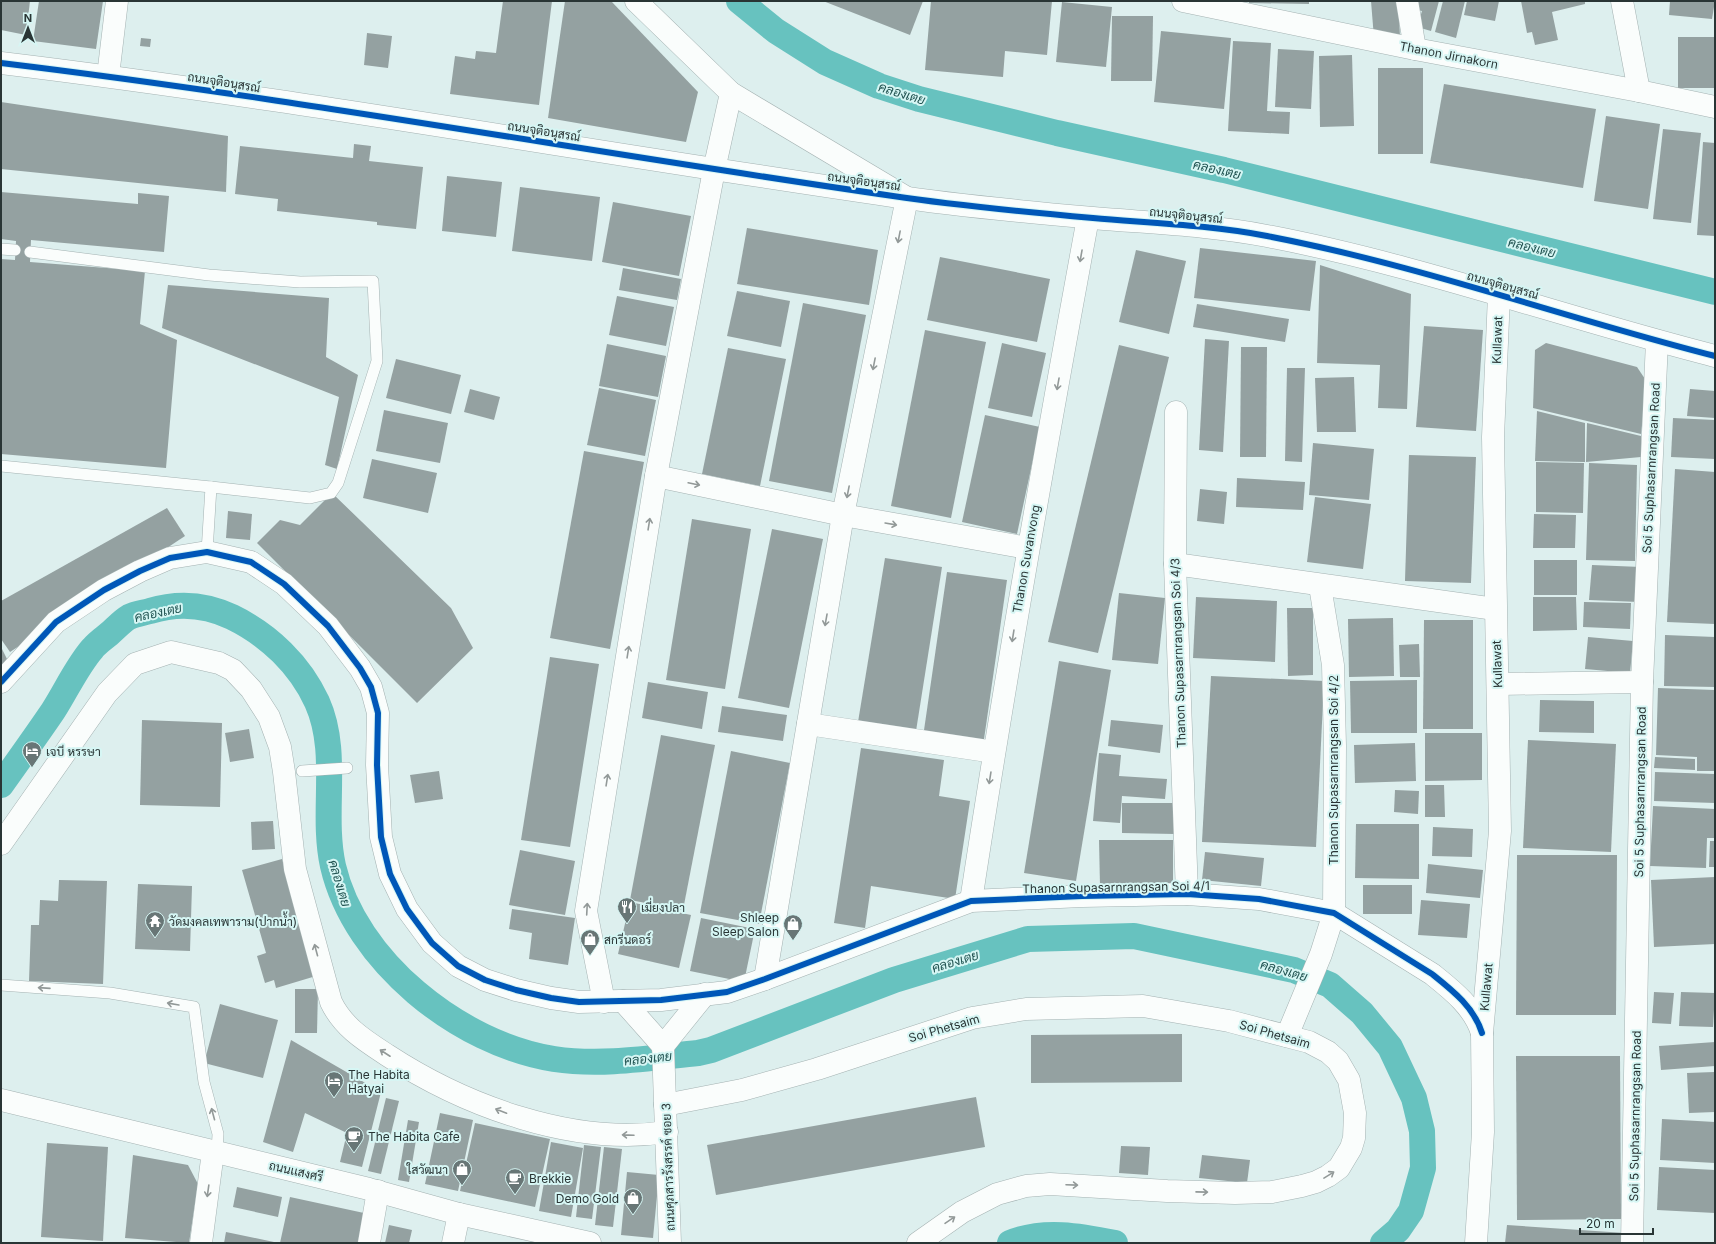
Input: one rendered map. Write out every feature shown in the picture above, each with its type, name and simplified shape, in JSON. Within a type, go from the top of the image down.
[{"type":"street","points":[[108,76],[117,1]]},
{"type":"street","points":[[636,1],[731,93],[907,198],[843,515],[766,979]]},
{"type":"street","name":"Thanon Jirnakorn","points":[[1183,1],[1234,6],[1415,49],[1639,91],[1715,107]]},
{"type":"street","points":[[1407,1],[1415,49]]},
{"type":"street","points":[[1622,1],[1639,91]]},
{"type":"street","name":"ถนนจุติอนุสรณ์","points":[[1,63],[108,76],[533,140],[714,170],[907,198],[1088,218],[1188,225],[1262,235],[1327,249],[1499,295],[1657,341],[1715,356]]},
{"type":"street","points":[[705,994],[663,1046],[613,1001],[586,911],[656,476],[714,170],[731,93]]},
{"type":"street","name":"Thanon Suvanvong","points":[[971,901],[1028,548],[1088,218]]},
{"type":"street","name":"Kullawat","points":[[1476,1243],[1483,1132],[1482,1032],[1500,831],[1499,684],[1495,609],[1493,437],[1499,295]]},
{"type":"street","name":"Soi 5 Suphasarnrangsan Road","points":[[1632,1243],[1642,682],[1657,341]]},
{"type":"street","name":"Thanon Supasarnrangsan Soi 4/3","points":[[1176,412],[1175,564],[1187,894]]},
{"type":"street","points":[[656,476],[843,515],[1028,548]]},
{"type":"street","points":[[1,682],[56,622],[104,590],[170,558],[207,552]]},
{"type":"street","name":"Thanon Supasarnrangsan Soi 4/1","points":[[207,552],[251,562],[284,584],[328,626],[360,668],[373,694],[378,713],[377,765],[381,838],[384,856],[398,892],[432,943],[458,966],[485,980],[516,990],[551,998],[579,1002],[661,1000],[727,992],[766,979],[971,901],[1082,896],[1187,894],[1260,899],[1334,913],[1432,974],[1447,985],[1473,1013],[1482,1032]]},
{"type":"street","points":[[1175,564],[1320,586],[1495,609]]},
{"type":"street","name":"Thanon Supasarnrangsan Soi 4/2","points":[[1287,1036],[1321,954],[1334,913],[1335,746],[1332,665],[1320,586]]},
{"type":"street","points":[[1,844],[107,693],[135,664],[171,652],[219,663],[233,670],[244,680],[270,717],[276,734],[284,772],[295,869],[331,1002],[336,1012],[351,1030],[405,1067],[447,1088],[505,1112],[565,1128],[602,1133],[630,1136],[667,1132]]},
{"type":"street","points":[[1499,684],[1642,682]]},
{"type":"street","points":[[808,724],[994,752]]},
{"type":"street","name":"Soi Phetsaim","points":[[665,1098],[742,1090],[817,1069],[972,1018],[1026,1009],[1143,1006],[1229,1021],[1309,1042],[1328,1052],[1338,1061],[1349,1080],[1354,1102],[1354,1138],[1346,1158],[1339,1168],[1328,1176],[1302,1186],[1272,1192],[1167,1191],[1050,1184],[1026,1186],[997,1194],[969,1208],[918,1243]]},
{"type":"street","name":"ถนนศุภสารรังสรรค์ ซอย 3","points":[[663,1046],[670,1243]]},
{"type":"street","name":"ถนนเเสงศรี","points":[[1,1100],[378,1191],[558,1240],[590,1243]]},
{"type":"street","points":[[201,1243],[215,1152]]},
{"type":"street","points":[[369,1243],[378,1191]]},
{"type":"street","points":[[453,1243],[459,1214]]},
{"type":"lane","points":[[1,249],[15,250]]},
{"type":"lane","points":[[1,466],[310,498],[331,493],[338,483],[377,361],[373,281],[300,282],[209,275],[30,252]]},
{"type":"lane","points":[[207,552],[211,487]]},
{"type":"lane","points":[[302,771],[347,768]]},
{"type":"lane","points":[[1,985],[110,993],[194,1007],[204,1082],[218,1134],[215,1152]]},
{"type":"building","points":[[1,1],[30,1],[26,35],[1,30]]},
{"type":"building","points":[[39,1],[103,1],[96,49],[33,41]]},
{"type":"building","points":[[503,1],[552,1],[539,105],[450,94],[455,56],[475,59],[476,51],[496,53]]},
{"type":"building","points":[[565,1],[611,1],[698,92],[686,142],[548,118]]},
{"type":"building","points":[[823,1],[923,1],[910,35]]},
{"type":"building","points":[[931,1],[1052,1],[1047,55],[1005,51],[1003,77],[925,70]]},
{"type":"building","points":[[1249,1],[1309,1],[1309,4],[1249,3]]},
{"type":"building","points":[[1371,1],[1398,1],[1400,36],[1374,38]]},
{"type":"building","points":[[1414,1],[1439,1],[1431,31],[1417,27],[1422,11],[1412,9]]},
{"type":"building","points":[[1443,1],[1465,1],[1456,38],[1435,32]]},
{"type":"building","points":[[1467,1],[1499,1],[1495,21],[1464,15]]},
{"type":"building","points":[[1521,1],[1585,1],[1585,4],[1552,12],[1558,40],[1535,45],[1532,32],[1527,33]]},
{"type":"building","points":[[1670,1],[1715,1],[1712,19],[1669,15]]},
{"type":"building","points":[[1062,2],[1112,7],[1106,67],[1056,62]]},
{"type":"building","points":[[1112,16],[1153,16],[1152,81],[1111,81]]},
{"type":"building","points":[[1161,31],[1231,38],[1224,109],[1154,102]]},
{"type":"building","points":[[367,33],[392,36],[388,68],[364,65]]},
{"type":"building","points":[[1678,37],[1715,37],[1715,88],[1678,88]]},
{"type":"building","points":[[141,38],[151,39],[150,47],[140,46]]},
{"type":"building","points":[[1233,41],[1271,43],[1267,111],[1290,112],[1289,134],[1228,131]]},
{"type":"building","points":[[1278,49],[1314,51],[1311,109],[1275,107]]},
{"type":"building","points":[[1352,55],[1354,126],[1320,127],[1319,56]]},
{"type":"building","points":[[1378,68],[1423,68],[1423,154],[1378,154]]},
{"type":"building","points":[[1444,84],[1596,109],[1583,188],[1430,163]]},
{"type":"building","points":[[1,102],[228,136],[226,192],[1,169]]},
{"type":"building","points":[[1606,116],[1660,124],[1648,209],[1594,201]]},
{"type":"building","points":[[1663,129],[1701,133],[1691,223],[1653,219]]},
{"type":"building","points":[[1703,142],[1715,143],[1715,236],[1697,235]]},
{"type":"building","points":[[354,144],[371,146],[369,161],[423,167],[416,229],[377,225],[377,222],[277,211],[278,199],[235,194],[240,146],[353,158]]},
{"type":"building","points":[[447,176],[502,182],[496,237],[442,231]]},
{"type":"building","points":[[520,187],[600,197],[592,261],[512,251]]},
{"type":"building","points":[[1,192],[138,204],[138,193],[169,196],[164,252],[31,240],[30,262],[145,271],[140,324],[177,340],[166,468],[1,454],[1,259],[15,260],[16,241],[1,239]]},
{"type":"building","points":[[613,202],[691,216],[679,276],[602,262]]},
{"type":"building","points":[[747,228],[878,250],[869,305],[737,284]]},
{"type":"building","points":[[1200,248],[1316,261],[1310,311],[1194,298]]},
{"type":"building","points":[[1136,250],[1186,261],[1169,334],[1119,322]]},
{"type":"building","points":[[940,257],[1050,279],[1037,342],[927,320]]},
{"type":"building","points":[[1320,265],[1411,294],[1407,409],[1378,408],[1380,365],[1317,363]]},
{"type":"building","points":[[623,268],[681,279],[677,300],[619,290]]},
{"type":"building","points":[[168,285],[329,298],[326,357],[358,375],[337,469],[325,465],[339,397],[162,328]]},
{"type":"building","points":[[737,291],[790,301],[781,347],[727,336]]},
{"type":"building","points":[[617,296],[674,307],[666,346],[609,335]]},
{"type":"building","points":[[803,303],[866,315],[832,493],[769,481]]},
{"type":"building","points":[[1197,304],[1289,319],[1285,342],[1193,327]]},
{"type":"building","points":[[1424,326],[1483,330],[1476,431],[1416,427]]},
{"type":"building","points":[[925,330],[986,342],[951,518],[891,506]]},
{"type":"building","points":[[1205,339],[1229,341],[1223,452],[1199,450]]},
{"type":"building","points":[[1002,343],[1046,353],[1032,417],[988,408]]},
{"type":"building","points":[[1546,343],[1637,367],[1647,382],[1641,434],[1533,408],[1535,350]]},
{"type":"building","points":[[607,344],[666,356],[658,397],[599,386]]},
{"type":"building","points":[[1119,345],[1169,357],[1098,653],[1048,642]]},
{"type":"building","points":[[1241,347],[1267,347],[1266,457],[1240,457]]},
{"type":"building","points":[[728,348],[786,359],[760,486],[702,474]]},
{"type":"building","points":[[396,359],[461,375],[451,414],[386,398]]},
{"type":"building","points":[[1287,368],[1305,368],[1302,462],[1285,461]]},
{"type":"building","points":[[1354,377],[1356,432],[1317,432],[1315,378]]},
{"type":"building","points":[[599,388],[656,400],[645,456],[587,445]]},
{"type":"building","points":[[470,389],[500,397],[494,420],[464,412]]},
{"type":"building","points":[[1690,389],[1715,391],[1715,418],[1687,416]]},
{"type":"building","points":[[384,410],[448,423],[440,463],[376,451]]},
{"type":"building","points":[[1537,411],[1585,423],[1585,462],[1535,461]]},
{"type":"building","points":[[985,415],[1040,427],[1017,534],[962,522]]},
{"type":"building","points":[[1673,418],[1715,420],[1715,459],[1671,457]]},
{"type":"building","points":[[1587,423],[1641,436],[1641,457],[1586,462]]},
{"type":"building","points":[[1313,443],[1374,449],[1369,500],[1309,495]]},
{"type":"building","points":[[584,451],[644,462],[610,649],[550,638]]},
{"type":"building","points":[[1409,455],[1476,457],[1471,583],[1405,581]]},
{"type":"building","points":[[372,459],[437,473],[428,513],[363,498]]},
{"type":"building","points":[[1536,462],[1584,463],[1583,513],[1536,512]]},
{"type":"building","points":[[1589,463],[1637,465],[1635,561],[1586,560]]},
{"type":"building","points":[[1675,469],[1715,472],[1715,624],[1667,622]]},
{"type":"building","points":[[1237,478],[1305,482],[1303,510],[1236,507]]},
{"type":"building","points":[[1200,489],[1227,492],[1224,524],[1197,521]]},
{"type":"building","points":[[332,493],[451,608],[473,648],[417,703],[257,543],[280,520],[300,525]]},
{"type":"building","points":[[1315,497],[1371,504],[1363,569],[1307,562]]},
{"type":"building","points":[[167,508],[185,536],[10,652],[1,639],[1,601]]},
{"type":"building","points":[[228,511],[252,514],[250,540],[226,538]]},
{"type":"building","points":[[1534,514],[1576,515],[1575,548],[1533,548]]},
{"type":"building","points":[[692,519],[751,529],[725,689],[666,680]]},
{"type":"building","points":[[772,529],[823,539],[789,708],[738,698]]},
{"type":"building","points":[[885,558],[942,567],[916,731],[858,722]]},
{"type":"building","points":[[1534,560],[1577,560],[1577,595],[1534,595]]},
{"type":"building","points":[[1592,565],[1641,567],[1639,602],[1589,600]]},
{"type":"building","points":[[947,572],[1007,580],[983,746],[923,737]]},
{"type":"building","points":[[1119,593],[1165,598],[1158,664],[1112,660]]},
{"type":"building","points":[[1196,597],[1277,601],[1275,662],[1193,658]]},
{"type":"building","points":[[1533,597],[1576,597],[1577,630],[1533,631]]},
{"type":"building","points":[[1584,602],[1631,603],[1630,629],[1583,627]]},
{"type":"building","points":[[1287,608],[1313,608],[1313,675],[1288,676]]},
{"type":"building","points":[[1393,618],[1394,676],[1349,677],[1348,619]]},
{"type":"building","points":[[1424,620],[1473,620],[1473,729],[1423,729]]},
{"type":"building","points":[[1665,635],[1715,637],[1715,687],[1664,686]]},
{"type":"building","points":[[1588,637],[1633,641],[1630,673],[1585,669]]},
{"type":"building","points":[[1419,644],[1420,677],[1400,677],[1399,645]]},
{"type":"building","points":[[1,647],[7,659],[1,668]]},
{"type":"building","points":[[550,657],[599,664],[570,847],[521,840]]},
{"type":"building","points":[[1059,661],[1111,670],[1076,881],[1024,873]]},
{"type":"building","points":[[1211,676],[1324,681],[1316,847],[1202,842]]},
{"type":"building","points":[[1417,680],[1417,733],[1351,733],[1350,681]]},
{"type":"building","points":[[648,682],[708,692],[702,729],[642,718]]},
{"type":"building","points":[[1658,688],[1715,690],[1715,771],[1697,771],[1697,757],[1656,755]]},
{"type":"building","points":[[1540,700],[1594,701],[1594,733],[1539,732]]},
{"type":"building","points":[[722,706],[787,715],[783,741],[718,732]]},
{"type":"building","points":[[142,720],[222,723],[220,807],[140,805]]},
{"type":"building","points":[[1111,720],[1163,725],[1160,753],[1108,746]]},
{"type":"building","points":[[249,729],[254,758],[230,762],[225,733]]},
{"type":"building","points":[[1425,733],[1482,733],[1482,780],[1425,781]]},
{"type":"building","points":[[661,735],[715,745],[683,910],[630,900]]},
{"type":"building","points":[[1528,740],[1616,744],[1611,852],[1523,848]]},
{"type":"building","points":[[1415,743],[1416,781],[1355,783],[1354,745]]},
{"type":"building","points":[[861,748],[944,760],[939,796],[970,801],[955,899],[871,886],[865,928],[834,923]]},
{"type":"building","points":[[731,751],[790,763],[759,924],[700,913]]},
{"type":"building","points":[[1099,753],[1121,755],[1119,776],[1167,779],[1165,799],[1122,796],[1120,823],[1093,821]]},
{"type":"building","points":[[1655,757],[1695,759],[1695,770],[1654,768]]},
{"type":"building","points":[[439,771],[443,799],[415,803],[410,775]]},
{"type":"building","points":[[1655,772],[1715,774],[1715,803],[1654,801]]},
{"type":"building","points":[[1425,785],[1444,785],[1445,817],[1425,817]]},
{"type":"building","points":[[1395,790],[1419,791],[1418,814],[1394,812]]},
{"type":"building","points":[[1122,803],[1175,803],[1175,834],[1122,833]]},
{"type":"building","points":[[1653,806],[1715,809],[1715,838],[1707,838],[1706,868],[1650,866]]},
{"type":"building","points":[[273,821],[275,849],[252,850],[251,822]]},
{"type":"building","points":[[1356,824],[1419,824],[1419,879],[1355,878]]},
{"type":"building","points":[[1433,827],[1473,829],[1472,857],[1432,856]]},
{"type":"building","points":[[1099,840],[1173,840],[1173,885],[1100,886]]},
{"type":"building","points":[[1710,841],[1715,841],[1715,867],[1709,867]]},
{"type":"building","points":[[520,850],[575,861],[565,915],[509,905]]},
{"type":"building","points":[[1205,852],[1264,858],[1261,886],[1202,880]]},
{"type":"building","points":[[1517,855],[1617,855],[1616,1015],[1516,1015]]},
{"type":"building","points":[[282,859],[316,976],[276,988],[274,980],[265,983],[257,956],[266,953],[242,870]]},
{"type":"building","points":[[1428,864],[1483,870],[1480,898],[1426,893]]},
{"type":"building","points":[[1715,877],[1715,944],[1654,947],[1651,880]]},
{"type":"building","points":[[59,880],[107,881],[103,984],[29,981],[31,925],[39,925],[40,900],[58,901]]},
{"type":"building","points":[[138,884],[192,886],[190,951],[135,949]]},
{"type":"building","points":[[1363,885],[1412,885],[1412,914],[1363,914]]},
{"type":"building","points":[[1421,900],[1470,904],[1467,938],[1418,935]]},
{"type":"building","points":[[630,902],[691,915],[679,968],[618,954]]},
{"type":"building","points":[[512,909],[575,918],[568,965],[529,959],[532,933],[509,929]]},
{"type":"building","points":[[701,918],[755,929],[744,982],[690,971]]},
{"type":"building","points":[[295,989],[318,989],[317,1033],[295,1033]]},
{"type":"building","points":[[1654,992],[1674,993],[1671,1024],[1652,1023]]},
{"type":"building","points":[[1681,992],[1715,993],[1713,1027],[1679,1026]]},
{"type":"building","points":[[220,1004],[278,1020],[263,1078],[204,1063]]},
{"type":"building","points":[[1182,1034],[1182,1082],[1031,1083],[1031,1035]]},
{"type":"building","points":[[291,1040],[381,1092],[362,1167],[340,1162],[347,1133],[305,1113],[293,1152],[263,1142]]},
{"type":"building","points":[[1715,1042],[1715,1066],[1661,1070],[1659,1046]]},
{"type":"building","points":[[1516,1056],[1620,1056],[1621,1219],[1517,1220]]},
{"type":"building","points":[[1714,1072],[1715,1112],[1689,1113],[1687,1073]]},
{"type":"building","points":[[976,1097],[985,1147],[716,1195],[707,1145]]},
{"type":"building","points":[[386,1098],[399,1101],[381,1174],[368,1171]]},
{"type":"building","points":[[440,1113],[473,1120],[458,1191],[425,1184]]},
{"type":"building","points":[[1662,1119],[1715,1122],[1715,1163],[1660,1160]]},
{"type":"building","points":[[408,1120],[419,1122],[409,1182],[398,1180]]},
{"type":"building","points":[[475,1123],[550,1139],[535,1207],[460,1191]]},
{"type":"building","points":[[551,1142],[583,1148],[571,1217],[539,1211]]},
{"type":"building","points":[[47,1143],[108,1147],[103,1241],[41,1237]]},
{"type":"building","points":[[584,1145],[601,1147],[592,1219],[576,1217]]},
{"type":"building","points":[[1121,1146],[1150,1147],[1148,1175],[1119,1173]]},
{"type":"building","points":[[604,1147],[622,1149],[613,1227],[595,1225]]},
{"type":"building","points":[[133,1155],[188,1165],[198,1184],[189,1243],[125,1238]]},
{"type":"building","points":[[1202,1155],[1250,1160],[1247,1183],[1199,1178]]},
{"type":"building","points":[[1659,1167],[1715,1170],[1715,1213],[1657,1210]]},
{"type":"building","points":[[627,1172],[659,1175],[653,1238],[621,1235]]},
{"type":"building","points":[[237,1187],[282,1197],[278,1217],[233,1207]]},
{"type":"building","points":[[290,1197],[364,1213],[358,1243],[280,1243]]},
{"type":"building","points":[[389,1225],[412,1230],[409,1243],[385,1243]]},
{"type":"building","points":[[1507,1225],[1625,1233],[1625,1243],[1505,1243]]},
{"type":"building","points":[[226,1232],[274,1242],[274,1243],[224,1243]]},
{"type":"waterway","name":"คลองเตย","points":[[739,1],[776,31],[825,62],[879,86],[919,99],[1057,133],[1224,170],[1715,292]]},
{"type":"waterway","name":"คลองเตย","points":[[1,785],[53,711],[87,655],[96,644],[129,617],[134,615],[171,606],[192,606],[212,609],[246,624],[271,642],[282,652],[302,676],[317,702],[324,721],[328,742],[329,825],[333,866],[345,901],[363,934],[388,965],[416,992],[448,1016],[482,1036],[518,1050],[554,1059],[572,1061],[590,1062],[644,1059],[698,1053],[711,1050],[894,980],[1028,939],[1134,936],[1294,970],[1330,985],[1362,1013],[1390,1047],[1414,1098],[1422,1131],[1423,1168],[1411,1211],[1398,1230],[1383,1243]]},
{"type":"waterway","name":"คลองเตย","points":[[1010,1243],[1036,1236],[1049,1235],[1076,1236],[1115,1243]]},
{"type":"cycle path","points":[[1,63],[224,93],[918,200],[1018,211],[1246,232],[1324,248],[1380,262],[1715,356]]},
{"type":"cycle path","points":[[1,682],[56,622],[104,590],[140,571],[170,558],[207,552],[251,562],[284,584],[328,626],[360,668],[371,687],[378,713],[377,765],[381,837],[390,874],[407,909],[432,943],[458,966],[485,980],[516,990],[551,998],[579,1002],[661,1000],[727,992],[971,901],[1082,896],[1187,894],[1259,899],[1334,913],[1440,980],[1468,1007],[1474,1015],[1482,1033]]},
{"type":"place","name":"เจบี หรรษา","points":[[32,768]]},
{"type":"place","name":"เมี่ยงปลา","points":[[627,924]]},
{"type":"place","name":"วัดมงคลเทพาราม(ปากน้ำ)","points":[[155,938]]},
{"type":"place","name":"Shleep Sleep Salon","points":[[793,941]]},
{"type":"place","name":"สกรีนดอร์","points":[[590,956]]},
{"type":"place","name":"The Habita Hatyai","points":[[334,1098]]},
{"type":"place","name":"The Habita Cafe","points":[[354,1153]]},
{"type":"place","name":"ใสวัฒนา","points":[[462,1186]]},
{"type":"place","name":"Brekkie","points":[[515,1195]]},
{"type":"place","name":"Demo Gold","points":[[633,1215]]}]
